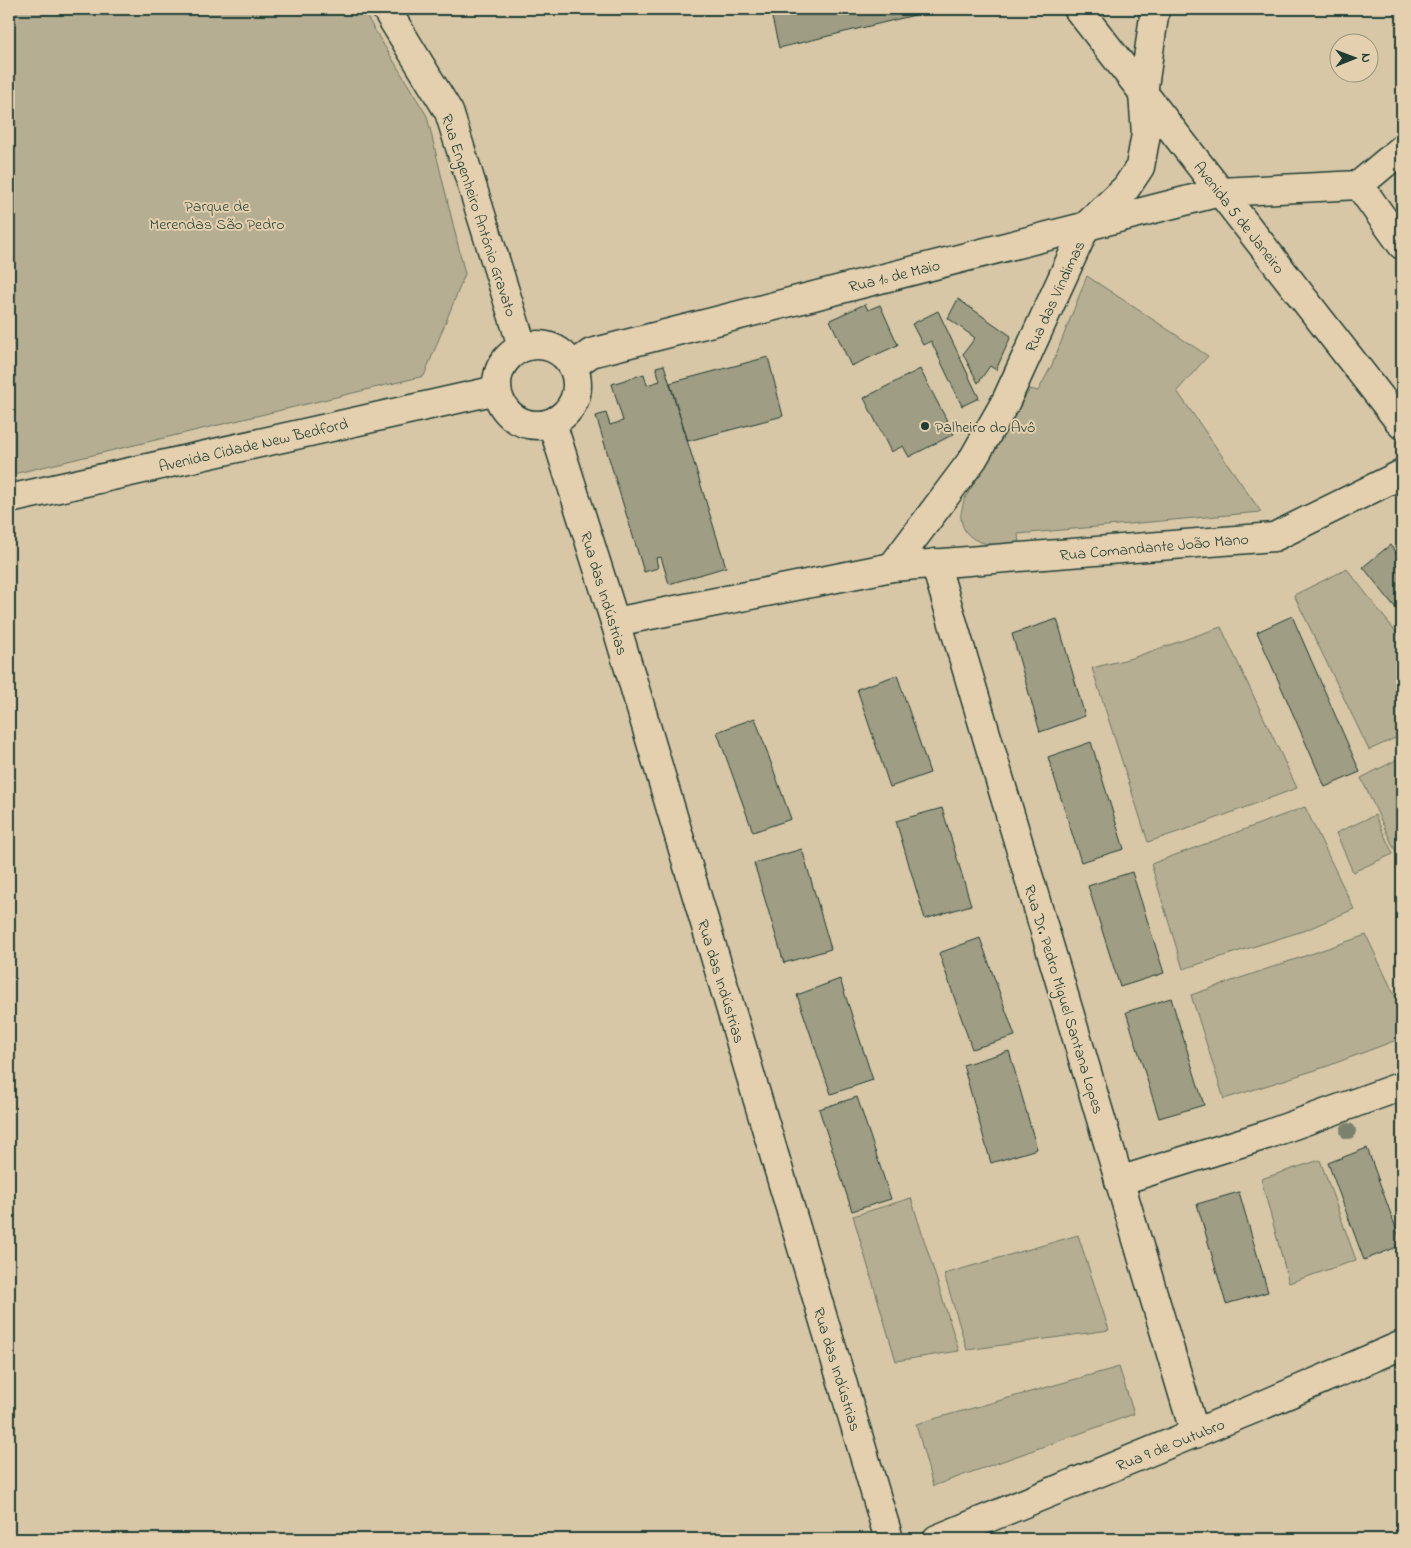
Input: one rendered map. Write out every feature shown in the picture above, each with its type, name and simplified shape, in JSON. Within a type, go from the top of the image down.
[{"type":"street","name":"Rua Engenheiro António Gravato","points":[[386,9],[449,112],[522,346]]},
{"type":"street","name":"Avenida 5 de Janeiro","points":[[1078,9],[1402,426]]},
{"type":"street","name":"Rua das Vindimas","points":[[892,567],[973,459],[1006,401],[1086,226],[1126,188],[1140,167],[1146,134],[1143,94],[1155,9]]},
{"type":"street","points":[[1402,149],[1359,186],[1402,246]]},
{"type":"street","name":"Rua 1º de Maio","points":[[573,366],[590,353],[1220,192],[1359,186]]},
{"type":"street","points":[[540,344],[556,349],[566,356],[573,366],[577,379],[577,392],[572,405],[563,416],[552,423],[540,426],[516,420],[506,412],[500,402],[496,390],[497,376],[502,364],[522,346],[540,344]]},
{"type":"street","name":"Avenida Cidade New Bedford","points":[[9,499],[496,390]]},
{"type":"street","name":"Rua das Indústrias","points":[[552,423],[615,622],[889,1539]]},
{"type":"street","name":"Rua Comandante João Mano","points":[[615,622],[892,567],[1274,537],[1402,474]]},
{"type":"street","name":"Rua Dr. Pedro Miguel Santana Lopes","points":[[935,563],[1195,1434]]},
{"type":"street","points":[[1119,1181],[1266,1135],[1402,1086]]},
{"type":"street","name":"Rua 9 de Outubro","points":[[937,1539],[1195,1434],[1402,1345]]},
{"type":"green space","name":"Parque de Merendas São Pedro","points":[[9,9],[362,9],[427,116],[465,274],[424,376],[9,475]]},
{"type":"green space","points":[[1087,276],[1208,356],[1177,391],[1261,512],[1018,534],[1019,544],[983,543],[969,535],[961,519],[964,500],[1030,389],[1038,391],[1052,365]]},
{"type":"green space","points":[[1347,569],[1402,640],[1402,735],[1369,750],[1294,595]]},
{"type":"green space","points":[[1221,627],[1297,788],[1148,842],[1092,668],[1132,658]]},
{"type":"green space","points":[[1402,757],[1402,865],[1361,778]]},
{"type":"green space","points":[[1305,807],[1354,909],[1306,930],[1183,969],[1151,864]]},
{"type":"green space","points":[[1375,815],[1393,854],[1353,872],[1336,833]]},
{"type":"green space","points":[[1366,935],[1402,1011],[1402,1038],[1325,1067],[1224,1099],[1191,995]]},
{"type":"green space","points":[[1320,1160],[1356,1260],[1289,1283],[1261,1179]]},
{"type":"green space","points":[[911,1198],[959,1351],[896,1361],[853,1216]]},
{"type":"green space","points":[[1078,1235],[1109,1330],[967,1350],[944,1274]]},
{"type":"green space","points":[[1119,1367],[1134,1414],[933,1486],[916,1424]]},
{"type":"building","points":[[770,9],[918,9],[919,14],[779,48]]},
{"type":"building","points":[[958,299],[1011,336],[996,370],[990,366],[978,383],[963,354],[975,338],[948,318]]},
{"type":"building","points":[[865,304],[868,310],[880,305],[898,345],[851,366],[830,320]]},
{"type":"building","points":[[938,311],[979,398],[962,406],[931,341],[923,345],[912,324]]},
{"type":"building","points":[[768,357],[783,416],[688,441],[670,383]]},
{"type":"building","points":[[664,365],[726,567],[669,584],[661,557],[656,558],[658,568],[644,572],[596,416],[606,413],[610,425],[623,421],[612,384],[644,374],[647,385],[660,381],[656,367]]},
{"type":"building","points":[[920,369],[954,434],[909,457],[903,446],[891,452],[864,398]]},
{"type":"building","points":[[1390,545],[1402,561],[1402,616],[1363,567]]},
{"type":"building","points":[[1292,616],[1360,772],[1325,787],[1257,632]]},
{"type":"building","points":[[1057,619],[1085,716],[1040,732],[1012,634]]},
{"type":"building","points":[[897,675],[930,773],[890,787],[857,689]]},
{"type":"building","points":[[755,718],[791,819],[753,832],[717,732]]},
{"type":"building","points":[[1091,742],[1124,849],[1081,862],[1048,757]]},
{"type":"building","points":[[942,808],[971,905],[925,919],[896,821]]},
{"type":"building","points":[[802,849],[831,949],[784,963],[754,863]]},
{"type":"building","points":[[1132,872],[1164,973],[1120,987],[1088,886]]},
{"type":"building","points":[[980,938],[1015,1036],[972,1049],[939,953]]},
{"type":"building","points":[[840,979],[873,1080],[831,1094],[797,995]]},
{"type":"building","points":[[1171,998],[1204,1105],[1159,1118],[1126,1012]]},
{"type":"building","points":[[1009,1051],[1037,1149],[991,1163],[963,1065]]},
{"type":"building","points":[[857,1097],[891,1199],[852,1211],[819,1109]]},
{"type":"building","points":[[1367,1148],[1402,1245],[1364,1260],[1328,1163]]},
{"type":"building","points":[[1239,1192],[1268,1292],[1226,1304],[1197,1204]]},
{"type":"place","name":"Palheiro do Avô","points":[[925,426]]}]
